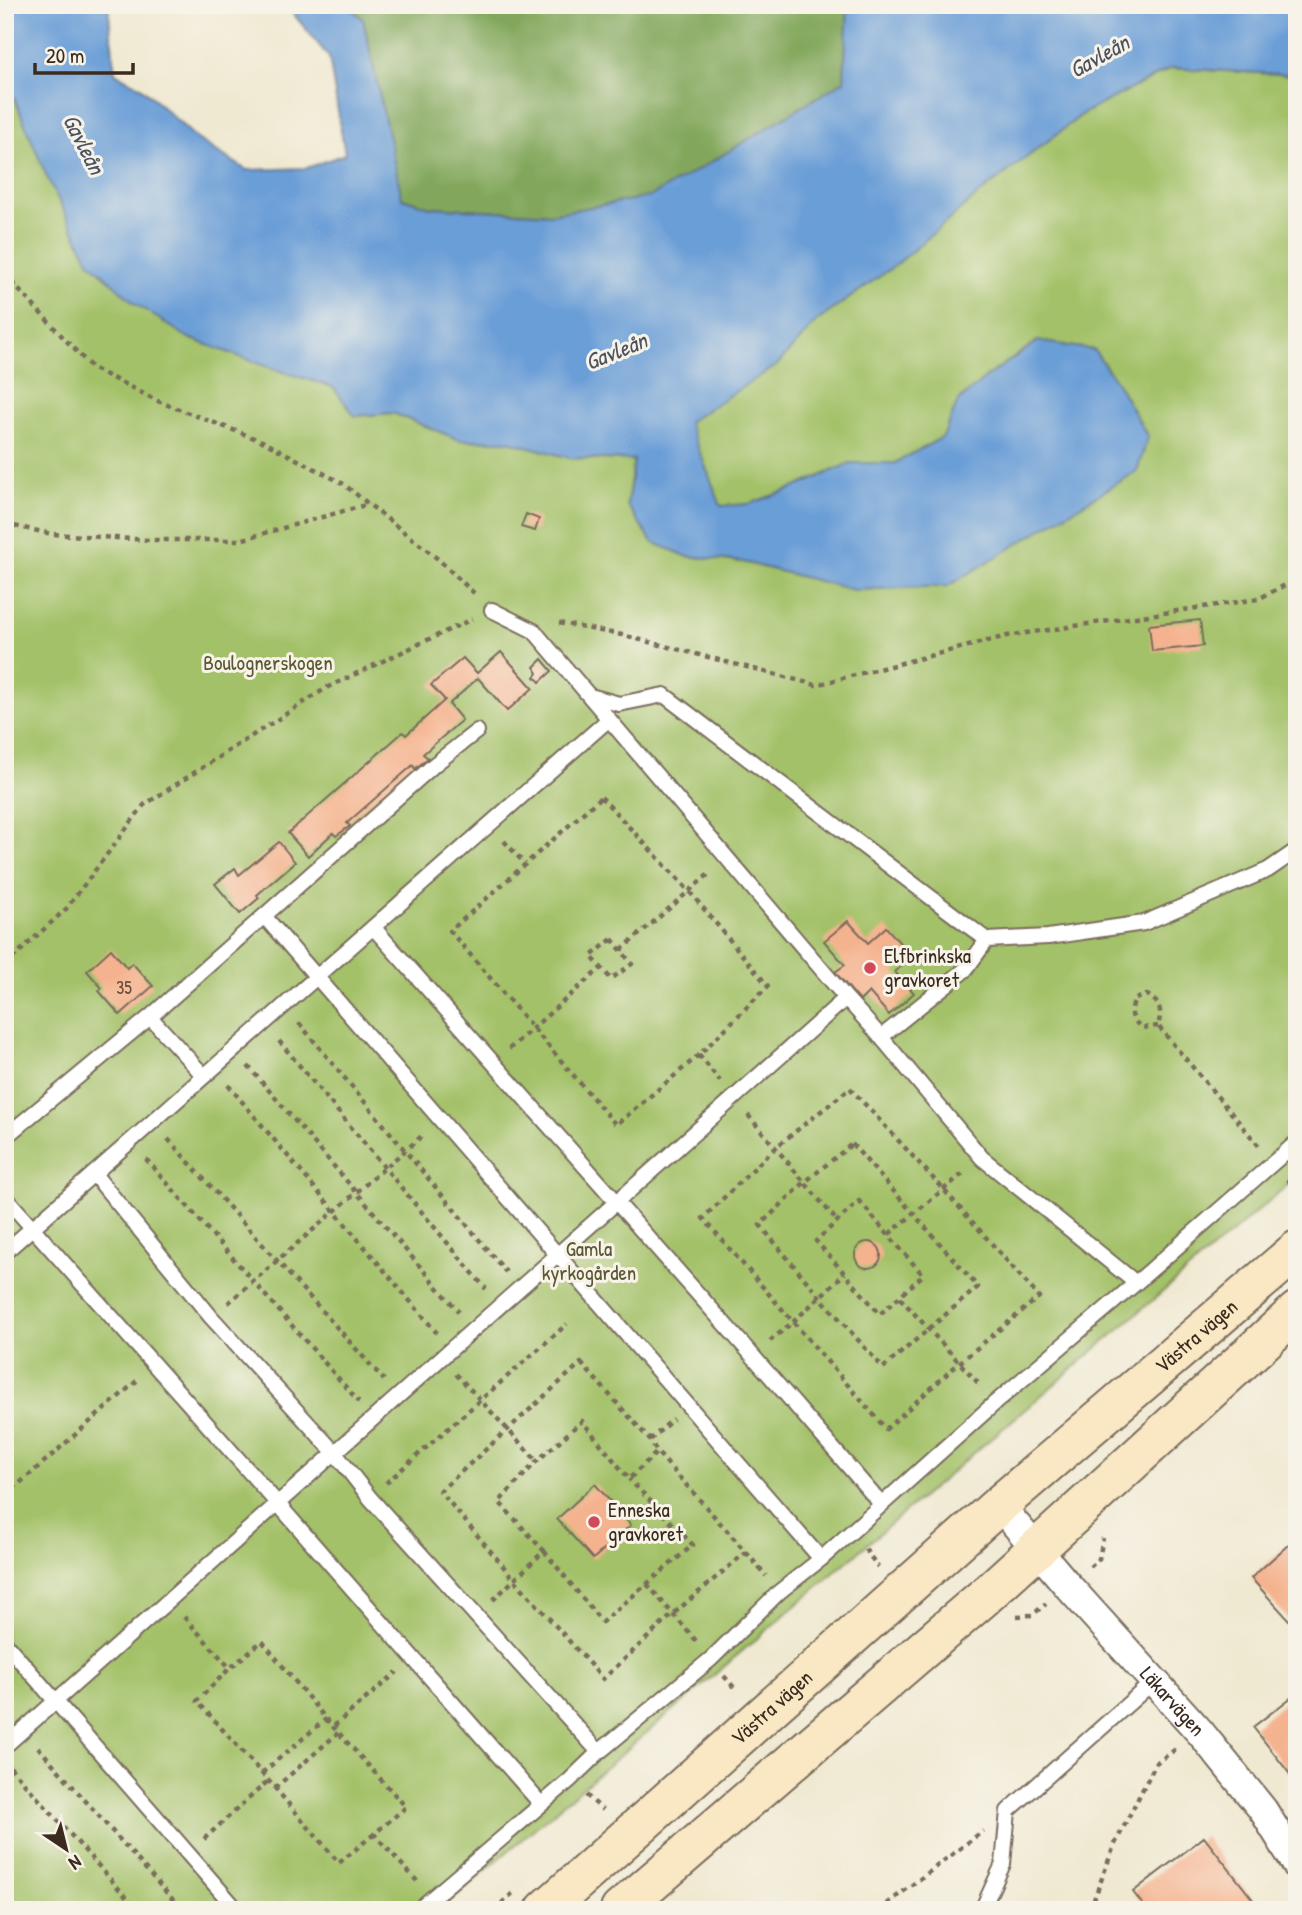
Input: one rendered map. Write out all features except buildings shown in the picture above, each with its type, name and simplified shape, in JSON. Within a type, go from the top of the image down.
[{"type":"main road","name":"Västra vägen","points":[[545,1910],[999,1505],[1297,1251]]},
{"type":"main road","points":[[620,1910],[1037,1550],[1297,1311]]},
{"type":"street","points":[[999,1505],[1037,1550]]},
{"type":"street","name":"Läkarvägen","points":[[1037,1550],[1200,1732],[1263,1810],[1297,1865]]},
{"type":"lane","points":[[492,610],[534,631],[982,1158],[1136,1283]]},
{"type":"lane","points":[[590,696],[619,704],[664,695],[987,940],[1048,937],[1144,923],[1268,870],[1297,850]]},
{"type":"lane","points":[[5,1252],[609,719]]},
{"type":"lane","points":[[5,1137],[150,1017],[435,764],[477,731]]},
{"type":"lane","points":[[264,916],[821,1559]]},
{"type":"lane","points":[[373,927],[881,1504]]},
{"type":"lane","points":[[881,1037],[966,969],[987,940]]},
{"type":"lane","points":[[5,1746],[846,998]]},
{"type":"lane","points":[[150,1017],[209,1072]]},
{"type":"lane","points":[[418,1910],[599,1752],[711,1659],[779,1592],[821,1559],[996,1402],[1297,1142]]},
{"type":"lane","points":[[94,1174],[211,1317],[599,1752]]},
{"type":"lane","points":[[5,1197],[541,1804]]},
{"type":"lane","points":[[5,1643],[237,1910]]},
{"type":"lane","points":[[982,1910],[1003,1864],[1008,1811],[1154,1681]]},
{"type":"path","points":[[5,275],[92,368],[160,402],[262,440],[342,483],[438,559],[492,610],[328,687],[144,805],[66,909],[5,965]]},
{"type":"path","points":[[5,524],[52,534],[149,540],[240,540],[369,504]]},
{"type":"path","points":[[557,623],[622,635],[816,685],[1007,636],[1258,599],[1297,579]]},
{"type":"path","points":[[601,797],[689,891],[768,986],[699,1055],[616,1125],[533,1029],[450,931],[601,797]]},
{"type":"path","points":[[621,950],[726,858]]},
{"type":"path","points":[[612,939],[621,950],[632,964],[611,979],[592,956],[612,939]]},
{"type":"path","points":[[492,1063],[601,968]]},
{"type":"path","points":[[1147,995],[1156,1000],[1161,1014],[1158,1026],[1142,1028],[1133,1021],[1130,1010],[1135,999],[1147,995]]},
{"type":"path","points":[[284,1006],[520,1289]]},
{"type":"path","points":[[264,1023],[500,1306]]},
{"type":"path","points":[[1158,1026],[1273,1163]]},
{"type":"path","points":[[234,1050],[474,1330]]},
{"type":"path","points":[[699,1055],[837,1221]]},
{"type":"path","points":[[209,1072],[335,1212],[481,1401],[537,1461]]},
{"type":"path","points":[[850,1088],[944,1190],[1039,1297],[959,1363],[886,1429],[703,1218],[776,1147],[850,1088]]},
{"type":"path","points":[[211,1317],[441,1121]]},
{"type":"path","points":[[153,1122],[398,1397]]},
{"type":"path","points":[[130,1142],[374,1419]]},
{"type":"path","points":[[852,1144],[978,1287],[883,1368],[760,1226],[805,1182],[852,1144]]},
{"type":"path","points":[[888,1234],[982,1158]]},
{"type":"path","points":[[859,1200],[888,1234],[923,1275],[880,1314],[816,1241],[859,1200]]},
{"type":"path","points":[[752,1355],[793,1322],[845,1273]]},
{"type":"path","points":[[900,1298],[996,1402]]},
{"type":"path","points":[[370,1498],[567,1324]]},
{"type":"path","points":[[581,1363],[657,1451],[746,1552],[673,1614],[603,1679],[440,1491],[581,1363]]},
{"type":"path","points":[[5,1496],[155,1366]]},
{"type":"path","points":[[582,1422],[629,1479],[693,1545],[602,1622],[544,1551],[499,1502],[537,1461],[582,1422]]},
{"type":"path","points":[[629,1479],[657,1451]]},
{"type":"path","points":[[477,1615],[544,1551]]},
{"type":"path","points":[[867,1551],[876,1564]]},
{"type":"path","points":[[647,1584],[711,1659]]},
{"type":"path","points":[[169,1601],[230,1668]]},
{"type":"path","points":[[262,1642],[326,1719],[406,1807],[339,1863],[197,1701],[230,1668],[262,1642]]},
{"type":"path","points":[[334,1726],[413,1658]]},
{"type":"path","points":[[262,1773],[326,1719]]},
{"type":"path","points":[[23,1730],[182,1910]]},
{"type":"path","points":[[275,1788],[338,1732]]},
{"type":"path","points":[[1090,1910],[1114,1846],[1156,1763],[1200,1732]]},
{"type":"path","points":[[5,1761],[138,1910]]},
{"type":"path","points":[[188,1853],[268,1781]]},
{"type":"path","points":[[593,1803],[604,1811]]},
{"type":"path","points":[[878,1910],[1008,1811]]},
{"type":"path","points":[[374,1834],[432,1898]]},
{"type":"green space","points":[[347,5],[848,5],[844,81],[649,197],[551,214],[430,207],[402,198],[363,19]]},
{"type":"green space","points":[[1171,68],[1297,75],[1297,1177],[439,1910],[5,1910],[5,71],[8,83],[189,338],[333,387],[356,416],[393,413],[460,440],[508,441],[570,458],[634,460],[627,505],[686,556],[743,562],[854,590],[948,586],[1137,471],[1148,437],[1117,383],[1094,350],[1037,341],[958,401],[944,437],[895,463],[850,463],[794,488],[749,504],[721,507],[687,422],[777,365],[817,321],[897,264],[979,194],[1084,113]]},
{"type":"water","name":"Gavleån","points":[[5,5],[108,5],[115,73],[140,86],[197,139],[247,170],[307,168],[345,154],[329,57],[286,5],[347,5],[363,19],[402,198],[430,207],[551,214],[649,197],[844,81],[848,5],[1297,5],[1297,75],[1171,68],[1084,113],[979,194],[897,264],[817,321],[777,365],[688,422],[721,506],[749,504],[794,488],[850,463],[895,463],[943,437],[958,401],[989,375],[1038,341],[1094,350],[1117,383],[1148,437],[1137,471],[948,586],[854,590],[743,562],[686,556],[652,542],[627,505],[634,460],[570,458],[508,441],[460,440],[393,413],[355,416],[333,387],[189,338],[134,303],[89,261],[46,175],[5,71]]},
{"type":"place","name":"Elfbrinkska gravkoret","points":[[870,968]]},
{"type":"place","name":"Enneska gravkoret","points":[[594,1522]]},
{"type":"park label","name":"Boulognerskogen","points":[[268,663]]},
{"type":"park label","name":"Gamla kyrkogården","points":[[589,1261]]}]
